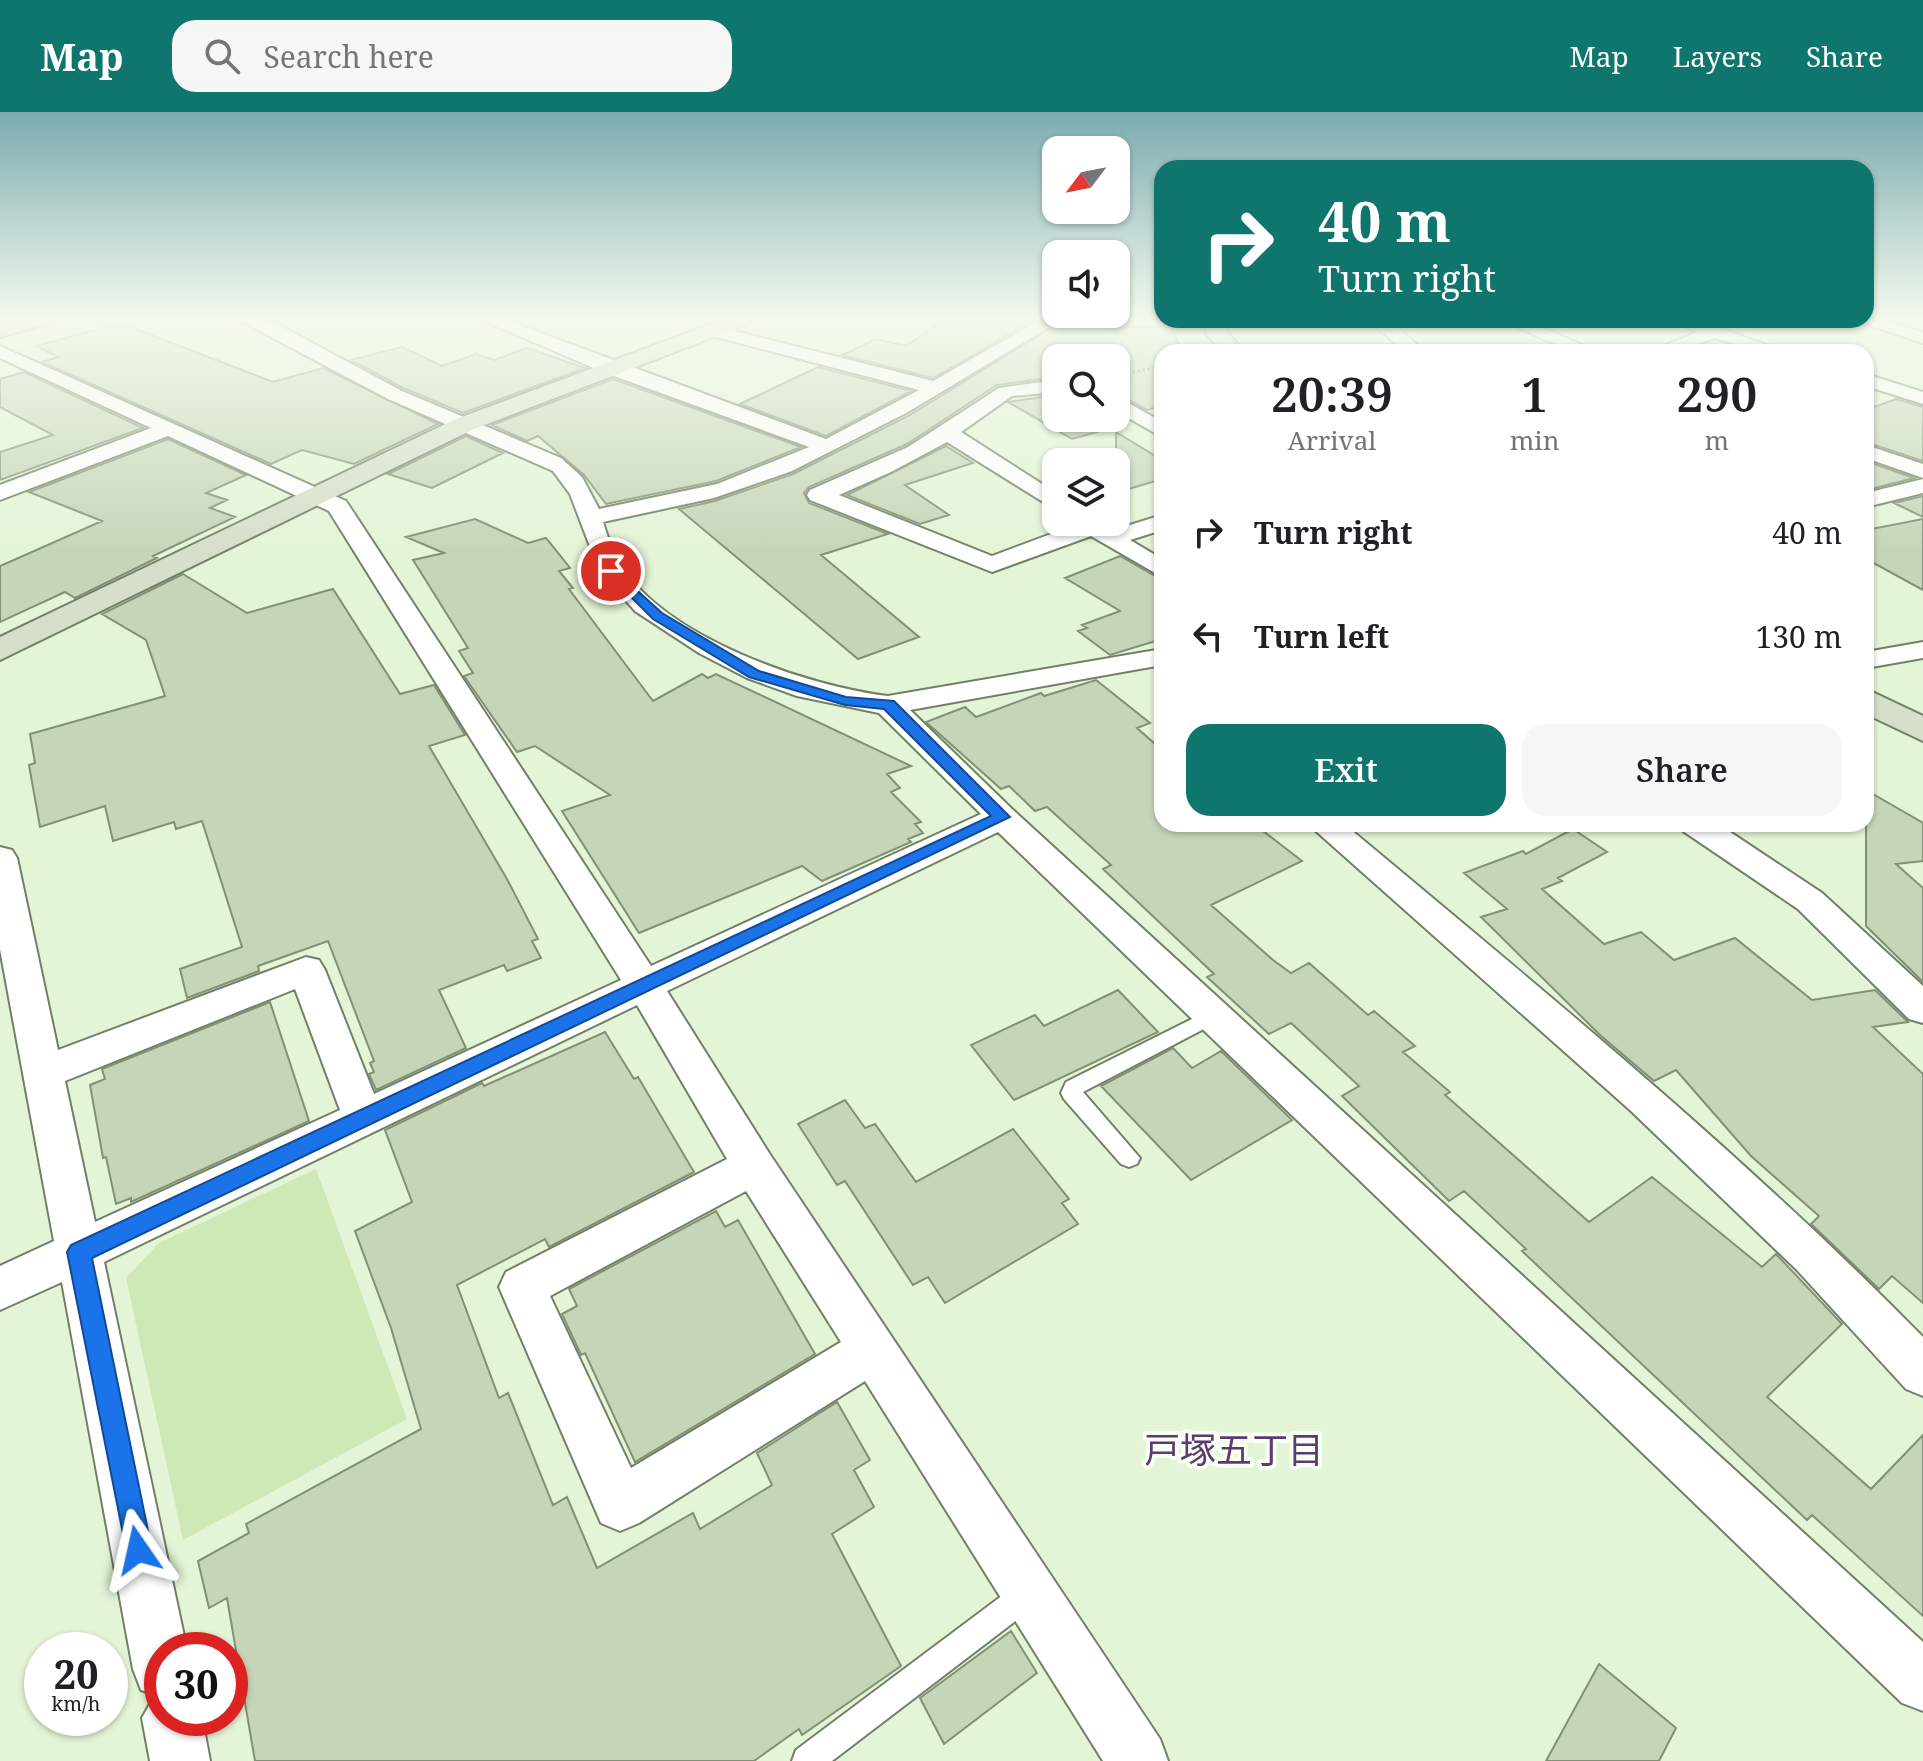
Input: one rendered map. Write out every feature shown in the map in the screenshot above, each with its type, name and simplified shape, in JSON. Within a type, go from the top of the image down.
[{"type":"main road","points":[[0,650],[465,424],[535,397]]},
{"type":"main road","points":[[1874,704],[1923,730]]},
{"type":"street","points":[[98,397],[338,506],[644,985],[754,1166],[1138,1761]]},
{"type":"street","points":[[402,397],[416,405],[444,413],[564,469],[583,494],[589,518],[611,571],[657,616],[754,674],[845,701],[888,705],[1148,659]]},
{"type":"street","points":[[690,397],[825,446]]},
{"type":"street","points":[[589,518],[728,487],[825,446],[919,397]]},
{"type":"street","points":[[991,397],[946,432],[858,481],[818,495],[992,565],[1076,536]]},
{"type":"street","points":[[1130,411],[1154,426]]},
{"type":"street","points":[[0,493],[167,429]]},
{"type":"street","points":[[946,432],[1042,494]]},
{"type":"street","points":[[1874,454],[1923,471]]},
{"type":"street","points":[[1874,498],[1923,486]]},
{"type":"street","points":[[1130,525],[1154,523]]},
{"type":"street","points":[[1107,536],[1154,565]]},
{"type":"street","points":[[1874,659],[1923,650]]},
{"type":"street","points":[[888,705],[1002,817],[1216,1014],[1923,1682]]},
{"type":"street","points":[[0,1289],[1002,817]]},
{"type":"street","points":[[1333,832],[1644,1098],[1812,1255],[1923,1372]]},
{"type":"street","points":[[1707,832],[1810,901],[1923,1009]]},
{"type":"street","points":[[0,858],[155,1632]]},
{"type":"street","points":[[44,1072],[306,970],[363,1117]]},
{"type":"street","points":[[754,1166],[522,1287],[620,1504],[874,1349]]},
{"type":"street","points":[[175,1736],[180,1761]]},
{"type":"lane","points":[[1129,1158],[1071,1093],[1073,1088],[1216,1014]]},
{"type":"lane","points":[[807,1761],[1031,1592]]},
{"type":"green space","points":[[316,1169],[407,1419],[183,1540],[126,1278],[159,1243]]},
{"type":"building","points":[[0,397],[77,397],[143,428],[0,480],[0,452],[53,435],[0,407]]},
{"type":"building","points":[[120,397],[382,397],[438,424],[354,464],[302,450],[271,464]]},
{"type":"building","points":[[424,397],[507,397],[463,413]]},
{"type":"building","points":[[566,397],[663,397],[801,447],[716,481],[606,504],[584,475],[538,436],[527,441],[492,425]]},
{"type":"building","points":[[755,397],[900,397],[826,436],[740,404]]},
{"type":"building","points":[[939,397],[979,397],[907,444],[809,487],[804,493],[809,503],[888,534],[821,555],[919,637],[858,659],[679,509],[715,501],[793,474]]},
{"type":"building","points":[[1042,397],[1042,422],[1008,402]]},
{"type":"building","points":[[1130,397],[1154,397],[1154,408],[1147,410],[1130,401]]},
{"type":"building","points":[[1896,399],[1923,407],[1923,461],[1874,445],[1874,407]]},
{"type":"building","points":[[1060,432],[1097,432],[1072,439]]},
{"type":"building","points":[[1116,432],[1154,455],[1154,481],[1130,489],[1130,448],[1116,448]]},
{"type":"building","points":[[466,436],[503,453],[432,488],[388,474]]},
{"type":"building","points":[[168,439],[246,475],[206,493],[227,500],[210,508],[235,517],[75,598],[65,592],[0,622],[0,566],[102,521],[29,492]]},
{"type":"building","points":[[946,446],[973,463],[905,485],[949,515],[920,524],[847,495]]},
{"type":"building","points":[[1874,464],[1914,478],[1874,488]]},
{"type":"building","points":[[1923,496],[1923,517],[1894,503]]},
{"type":"building","points":[[475,519],[528,543],[546,538],[570,568],[559,571],[573,588],[569,589],[653,701],[702,674],[708,678],[716,674],[911,766],[887,774],[900,788],[891,792],[921,822],[915,824],[923,833],[908,839],[911,842],[822,881],[802,866],[639,933],[562,811],[610,795],[535,746],[517,752],[464,676],[473,673],[459,651],[468,648],[413,560],[444,553],[406,537]]},
{"type":"building","points":[[1923,519],[1923,590],[1874,563],[1874,528]]},
{"type":"building","points":[[1120,556],[1154,575],[1154,641],[1110,655],[1078,631],[1087,628],[1082,625],[1120,611],[1065,578]]},
{"type":"building","points":[[183,574],[247,613],[333,589],[400,694],[434,685],[465,735],[429,746],[507,879],[538,939],[532,941],[541,958],[507,971],[504,965],[439,990],[466,1048],[376,1090],[369,1074],[374,1072],[370,1063],[374,1061],[328,941],[258,966],[259,971],[187,998],[180,969],[242,947],[202,821],[176,829],[174,822],[113,841],[105,806],[40,827],[29,765],[35,763],[30,734],[165,696],[146,640],[102,614]]},
{"type":"building","points":[[1096,680],[1150,723],[1137,728],[1154,743],[1154,832],[1264,832],[1302,861],[1211,905],[1291,973],[1309,963],[1368,1015],[1374,1011],[1415,1046],[1403,1052],[1450,1092],[1445,1095],[1589,1222],[1652,1177],[1762,1267],[1776,1254],[1842,1324],[1767,1397],[1871,1489],[1923,1435],[1923,1616],[1812,1515],[1807,1520],[1522,1251],[1526,1249],[1464,1191],[1449,1201],[1342,1096],[1359,1086],[1291,1023],[1269,1034],[1207,977],[1214,974],[1103,869],[1111,865],[1047,807],[1035,811],[1009,786],[1001,789],[926,722],[965,707],[976,717],[1041,693],[1044,696]]},
{"type":"building","points":[[1874,795],[1923,823],[1923,861],[1896,864],[1923,888],[1923,982],[1866,926],[1866,832],[1874,832]]},
{"type":"building","points":[[1567,832],[1577,832],[1607,852],[1558,878],[1562,881],[1542,889],[1604,944],[1641,932],[1674,960],[1735,938],[1812,1000],[1875,990],[1908,1022],[1873,1027],[1923,1074],[1923,1303],[1892,1276],[1879,1289],[1811,1224],[1819,1216],[1751,1156],[1676,1070],[1654,1081],[1600,1035],[1481,917],[1507,909],[1464,873],[1523,851],[1526,854]]},
{"type":"building","points":[[1118,990],[1158,1032],[1014,1100],[971,1045],[1035,1015],[1044,1026]]},
{"type":"building","points":[[270,1002],[309,1121],[131,1202],[131,1198],[116,1204],[106,1157],[103,1158],[90,1085],[105,1079],[102,1069]]},
{"type":"building","points":[[605,1032],[634,1079],[638,1077],[694,1172],[549,1247],[545,1239],[457,1285],[499,1398],[508,1393],[553,1505],[567,1497],[597,1568],[693,1513],[700,1529],[772,1485],[757,1453],[837,1402],[870,1460],[854,1470],[874,1507],[832,1534],[901,1666],[802,1735],[799,1729],[754,1761],[255,1761],[248,1720],[248,1632],[233,1632],[227,1598],[209,1608],[198,1561],[249,1533],[246,1524],[421,1429],[391,1328],[355,1231],[412,1202],[385,1130],[482,1083],[484,1086]]},
{"type":"building","points":[[1173,1048],[1192,1068],[1221,1051],[1292,1120],[1191,1180],[1101,1086]]},
{"type":"building","points":[[845,1100],[865,1128],[875,1124],[916,1182],[1013,1129],[1069,1199],[1062,1203],[1078,1224],[945,1303],[928,1277],[913,1285],[845,1181],[837,1185],[798,1124]]},
{"type":"building","points":[[716,1211],[725,1227],[738,1220],[815,1354],[635,1462],[585,1353],[581,1355],[562,1314],[577,1306],[569,1289]]},
{"type":"building","points":[[1011,1631],[1037,1673],[944,1744],[920,1698]]},
{"type":"building","points":[[1599,1664],[1676,1728],[1659,1761],[1546,1761]]},
{"type":"district","name":"戸塚五丁目","points":[[1234,1450]]},
{"type":"route","points":[[138,1550],[79,1252],[1002,817],[888,705],[845,701],[754,674],[657,616],[611,571]]}]
